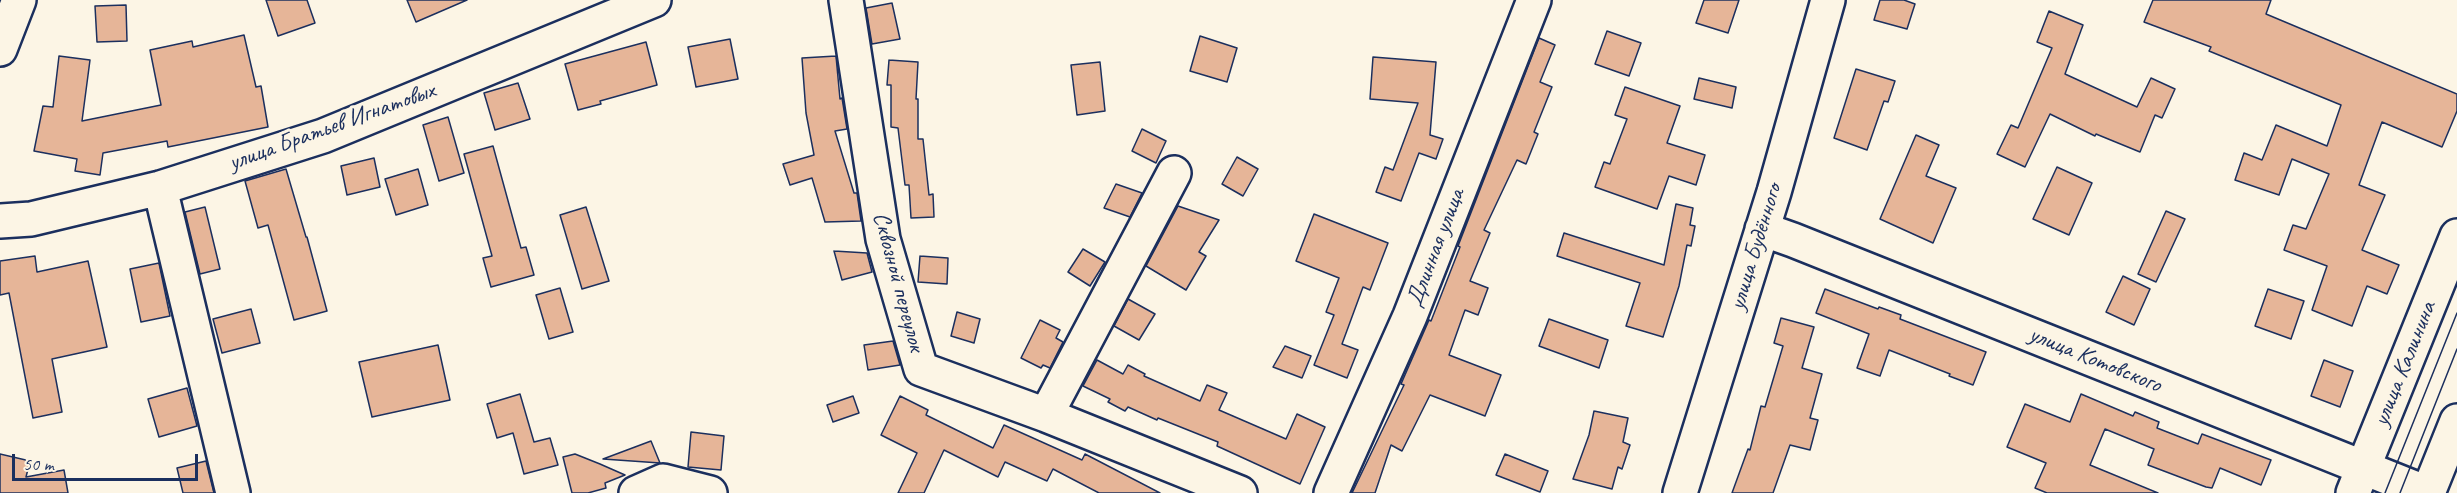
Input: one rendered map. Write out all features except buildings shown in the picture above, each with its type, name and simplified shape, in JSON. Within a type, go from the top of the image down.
[{"type":"street","points":[[0,49],[19,0]]},
{"type":"street","name":"улица Братьев Игнатовых","points":[[0,221],[31,219],[160,188],[323,136],[654,0]]},
{"type":"street","name":"Сквозной переулок","points":[[846,0],[883,239],[921,369],[1046,415],[1240,493]]},
{"type":"street","name":"Длинная улица","points":[[1331,493],[1410,315],[1534,0]]},
{"type":"street","name":"улица Будённого","points":[[1680,493],[1762,229],[1828,0]]},
{"type":"street","points":[[1046,415],[1174,173]]},
{"type":"street","points":[[160,188],[233,493]]},
{"type":"street","name":"улица Котовского","points":[[1762,229],[1793,240],[2359,480],[2428,493]]},
{"type":"street","name":"улица Калинина","points":[[2359,480],[2457,236]]},
{"type":"street","points":[[2428,493],[2457,421]]},
{"type":"street","points":[[636,493],[663,482],[710,493]]},
{"type":"tram line","points":[[2385,493],[2457,313]]},
{"type":"tram line","points":[[2400,493],[2457,349]]}]
